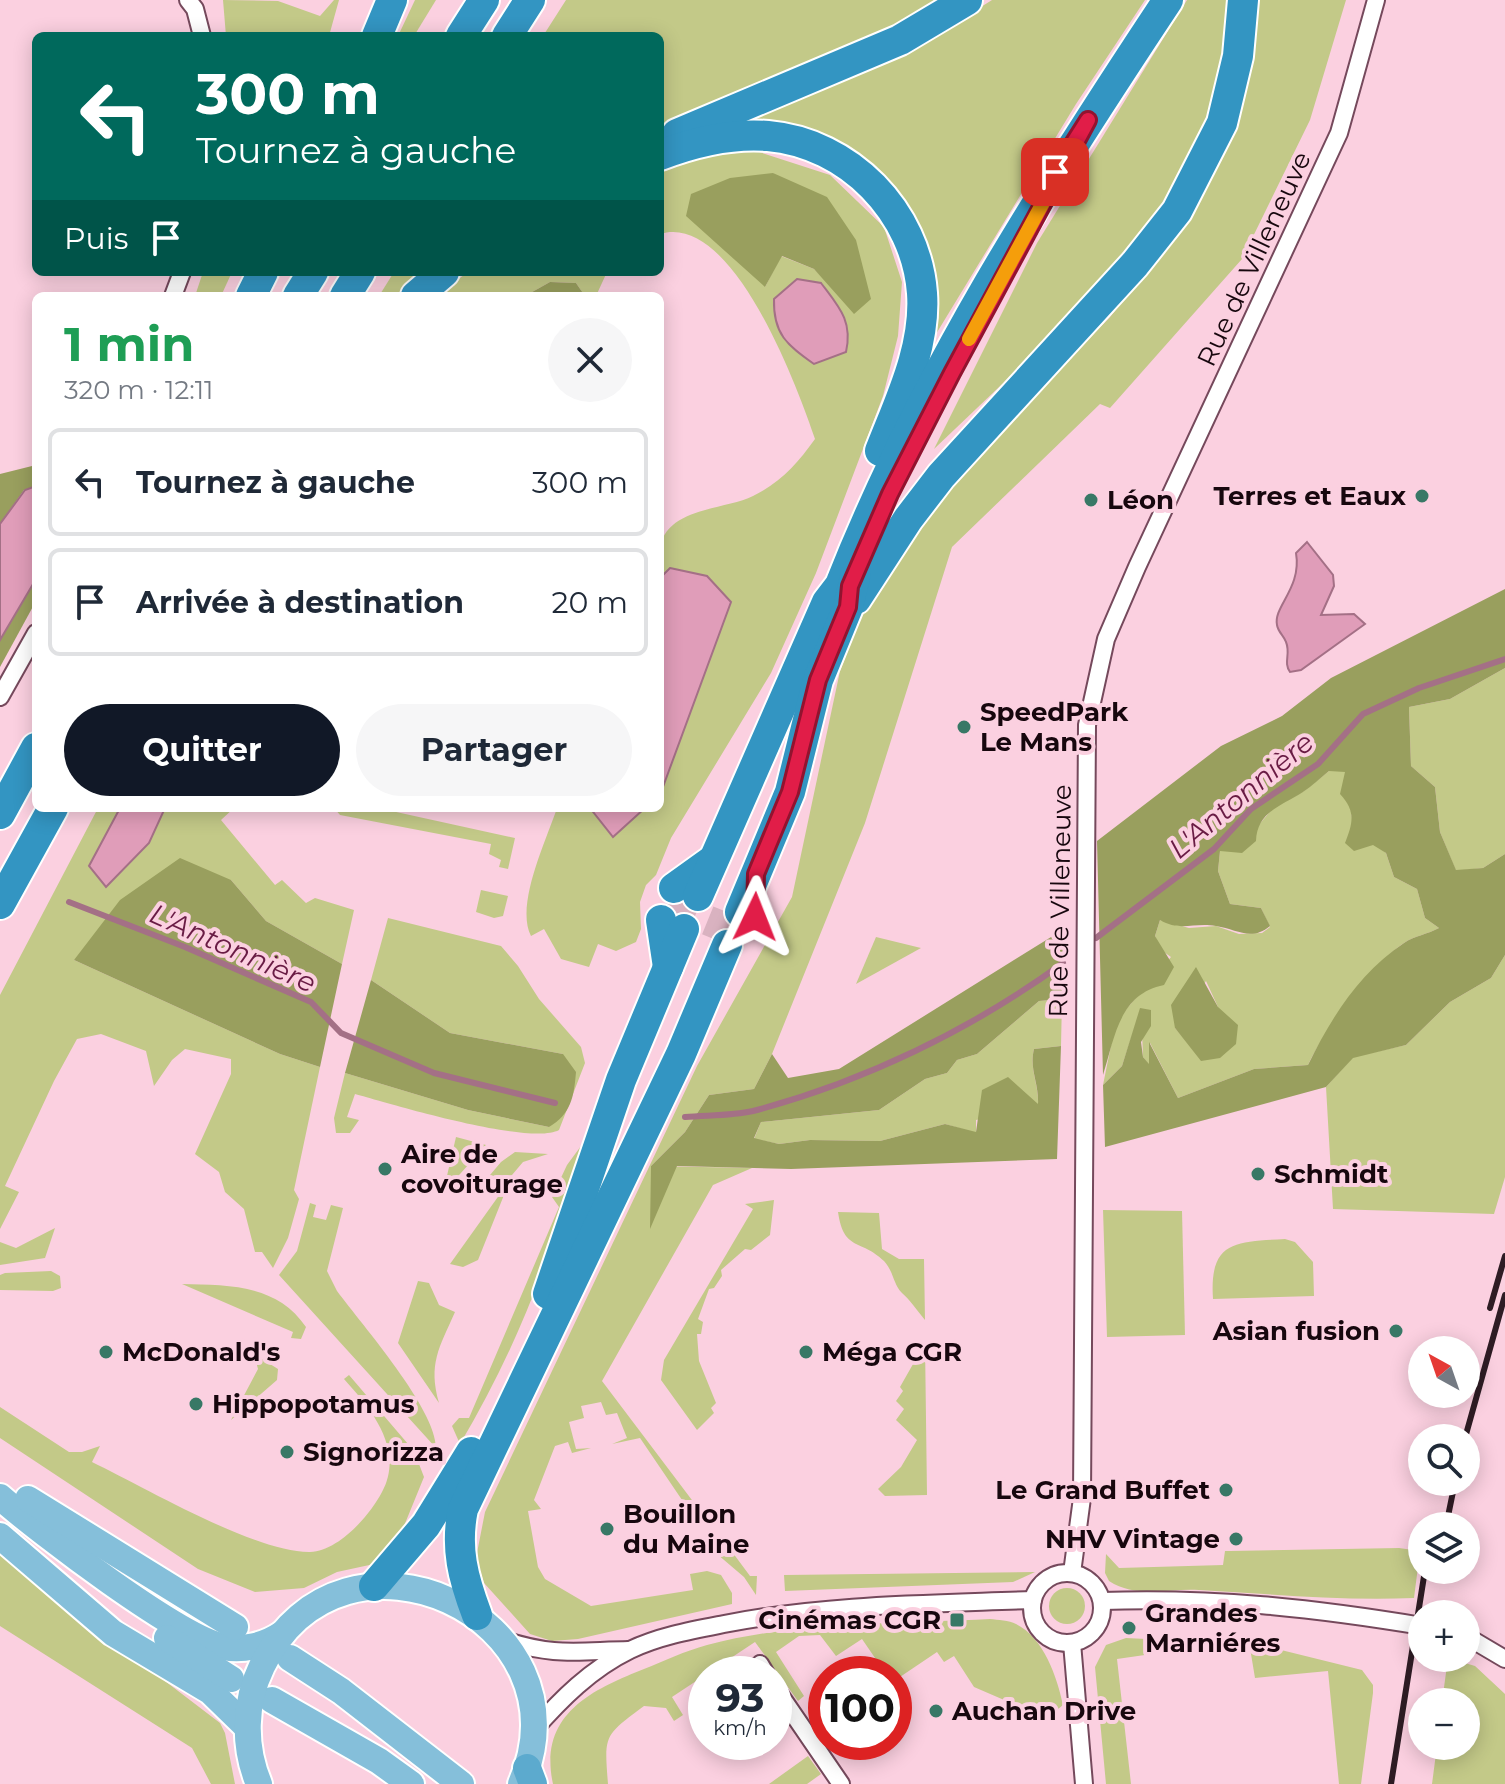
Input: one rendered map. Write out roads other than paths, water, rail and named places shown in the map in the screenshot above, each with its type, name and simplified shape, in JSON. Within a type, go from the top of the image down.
[{"type":"highway","points":[[379,32],[392,0]]},
{"type":"highway","points":[[464,32],[484,0]]},
{"type":"highway","points":[[510,32],[530,0]]},
{"type":"highway","points":[[664,139],[900,40],[967,0]]},
{"type":"highway","points":[[477,1615],[459,1555],[463,1509],[668,1083],[711,984],[742,950],[755,917],[756,874],[790,792],[838,604],[840,585],[900,450],[990,277],[1088,120],[1168,0]]},
{"type":"highway","points":[[756,874],[707,900],[714,859],[838,604],[941,476],[1135,264],[1177,211],[1198,177],[1222,123],[1233,83],[1243,4]]},
{"type":"highway","points":[[664,154],[705,141],[746,136],[792,141],[833,156],[863,177],[888,203],[909,241],[922,293],[920,331],[910,374],[830,579],[838,604]]},
{"type":"highway","points":[[421,292],[439,276]]},
{"type":"highway","points":[[0,814],[32,755]]},
{"type":"highway","points":[[0,904],[51,812]]},
{"type":"highway","points":[[374,1586],[426,1525],[463,1466],[536,1320],[573,1226],[621,1080],[668,967],[694,933],[711,984]]},
{"type":"main road","points":[[0,1484],[235,1627]]},
{"type":"main road","points":[[0,1497],[109,1578],[196,1637],[236,1648],[266,1643],[321,1602],[374,1586],[429,1591],[477,1615],[501,1639],[526,1684],[533,1731],[527,1779]]},
{"type":"main road","points":[[0,1516],[132,1615],[231,1679]]},
{"type":"main road","points":[[0,1536],[113,1633],[210,1691],[247,1727]]},
{"type":"main road","points":[[259,1784],[252,1764],[247,1727],[257,1676],[288,1629]]},
{"type":"main road","points":[[290,1658],[341,1691],[461,1784]]},
{"type":"main road","points":[[272,1700],[379,1761],[411,1784]]},
{"type":"street","points":[[188,0],[195,9],[201,32]]},
{"type":"street","name":"Rue de Villeneuve","points":[[1072,1573],[1082,1498],[1083,889],[1087,725],[1092,692],[1106,639],[1137,567],[1339,133],[1376,0]]},
{"type":"street","points":[[0,697],[32,640]]},
{"type":"street","points":[[1072,1573],[1094,1584],[1102,1601],[1098,1626],[1090,1635],[1072,1643],[1055,1641],[1042,1632],[1033,1616],[1033,1600],[1046,1580],[1072,1573]]},
{"type":"street","points":[[1102,1601],[1194,1598],[1260,1603],[1408,1624]]},
{"type":"street","points":[[533,1731],[573,1688],[631,1650],[684,1632],[771,1615],[835,1607],[1033,1600]]},
{"type":"street","points":[[501,1639],[534,1650],[564,1654],[631,1650]]},
{"type":"street","points":[[1072,1643],[1084,1784]]},
{"type":"street","points":[[1480,1644],[1505,1659]]},
{"type":"street","points":[[792,1712],[841,1784]]},
{"type":"waterway","name":"L'Antonnière","points":[[1096,938],[1214,849],[1251,809],[1318,764],[1363,714],[1419,688],[1505,659]]},
{"type":"waterway","name":"L'Antonnière","points":[[69,902],[185,947],[311,1002],[341,1033],[434,1073],[555,1103]]},
{"type":"waterway","name":"L'Antonnière","points":[[685,1117],[753,1111],[875,1069],[953,1032],[1063,963]]},
{"type":"tunnel","points":[[675,926],[688,893]]},
{"type":"tunnel","points":[[716,940],[729,908]]},
{"type":"railway","points":[[1490,1308],[1505,1256]]},
{"type":"railway","points":[[1469,1424],[1505,1295]]},
{"type":"railway","points":[[1449,1512],[1452,1496]]},
{"type":"railway","points":[[1391,1784],[1423,1584]]},
{"type":"place","name":"Terres et Eaux","points":[[1422,496]]},
{"type":"place","name":"Léon","points":[[1091,500]]},
{"type":"place","name":"SpeedPark Le Mans","points":[[964,727]]},
{"type":"place","name":"Aire de covoiturage","points":[[385,1169]]},
{"type":"place","name":"Schmidt","points":[[1258,1174]]},
{"type":"place","name":"Asian fusion","points":[[1396,1331]]},
{"type":"place","name":"McDonald's","points":[[106,1352]]},
{"type":"place","name":"Méga CGR","points":[[806,1352]]},
{"type":"place","name":"Hippopotamus","points":[[196,1404]]},
{"type":"place","name":"Signorizza","points":[[287,1452]]},
{"type":"place","name":"Le Grand Buffet","points":[[1226,1490]]},
{"type":"place","name":"Bouillon du Maine","points":[[607,1529]]},
{"type":"place","name":"NHV Vintage","points":[[1236,1539]]},
{"type":"place","name":"Cinémas CGR","points":[[957,1620]]},
{"type":"place","name":"Grandes Marniéres","points":[[1129,1628]]},
{"type":"place","name":"Auchan Drive","points":[[936,1711]]}]
